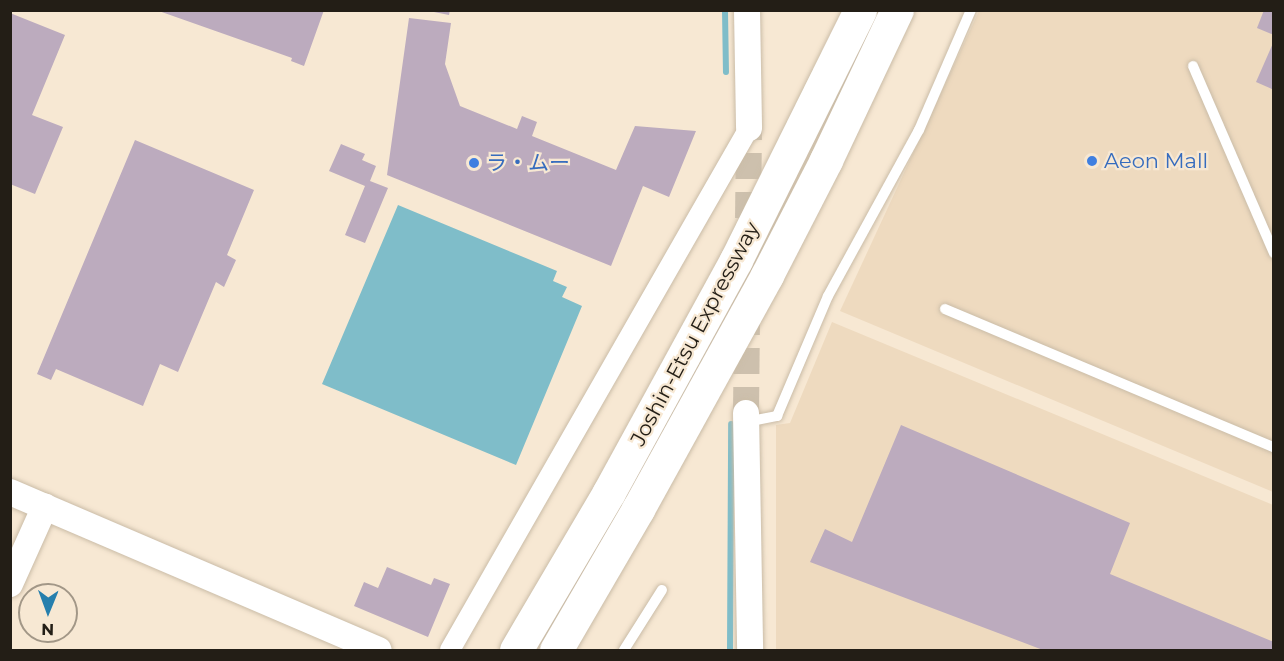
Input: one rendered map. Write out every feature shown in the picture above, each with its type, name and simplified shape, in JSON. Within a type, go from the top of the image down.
[{"type":"highway","name":"Joshin-Etsu Expressway","points":[[516,651],[609,492],[736,260],[860,10]]},
{"type":"highway","name":"Joshin-Etsu Expressway","points":[[556,651],[644,498],[767,275],[826,160],[897,10]]},
{"type":"street","points":[[450,651],[749,128],[747,10]]},
{"type":"street","points":[[746,417],[750,651]]},
{"type":"street","points":[[10,492],[379,651]]},
{"type":"street","points":[[10,584],[45,506]]},
{"type":"lane","points":[[746,417],[777,416],[828,296],[919,130],[971,10]]},
{"type":"lane","points":[[1193,66],[1274,253]]},
{"type":"lane","points":[[945,309],[1274,447]]},
{"type":"lane","points":[[624,651],[662,590]]},
{"type":"shaded area","name":"Aeon Mall","points":[[979,11],[1273,11],[1273,492],[840,311]]},
{"type":"shaded area","points":[[832,322],[1273,505],[1273,650],[776,650],[776,425],[790,423]]},
{"type":"water","points":[[398,205],[557,271],[553,281],[567,287],[562,297],[582,306],[516,465],[322,384]]},
{"type":"building","points":[[156,10],[324,10],[304,66],[291,61],[292,58]]},
{"type":"building","points":[[424,10],[450,10],[449,15]]},
{"type":"building","points":[[1264,10],[1274,10],[1274,35],[1257,28]]},
{"type":"building","points":[[10,13],[65,35],[32,115],[63,127],[35,194],[10,184]]},
{"type":"building","points":[[409,18],[451,23],[445,64],[460,106],[517,129],[522,116],[537,122],[532,136],[616,170],[635,126],[696,131],[669,197],[643,186],[611,266],[387,175]]},
{"type":"building","points":[[1274,41],[1274,90],[1256,82]]},
{"type":"building","points":[[135,140],[254,190],[227,255],[236,260],[224,287],[216,282],[178,372],[160,364],[143,406],[56,369],[51,380],[37,374]]},
{"type":"building","points":[[341,144],[365,154],[362,160],[376,166],[370,181],[388,188],[365,243],[345,235],[365,186],[329,171]]},
{"type":"building","points":[[901,425],[1130,523],[1110,574],[1274,642],[1274,650],[1043,650],[810,562],[825,529],[852,542]]},
{"type":"building","points":[[387,567],[431,585],[434,578],[450,584],[428,637],[354,606],[364,582],[378,588]]},
{"type":"waterway","points":[[725,10],[726,72]]},
{"type":"waterway","points":[[730,650],[731,424]]},
{"type":"tunnel","points":[[746,413],[749,128]]},
{"type":"place","name":"Aeon Mall","points":[[1092,161]]},
{"type":"place","name":"ラ・ムー","points":[[474,163]]}]
